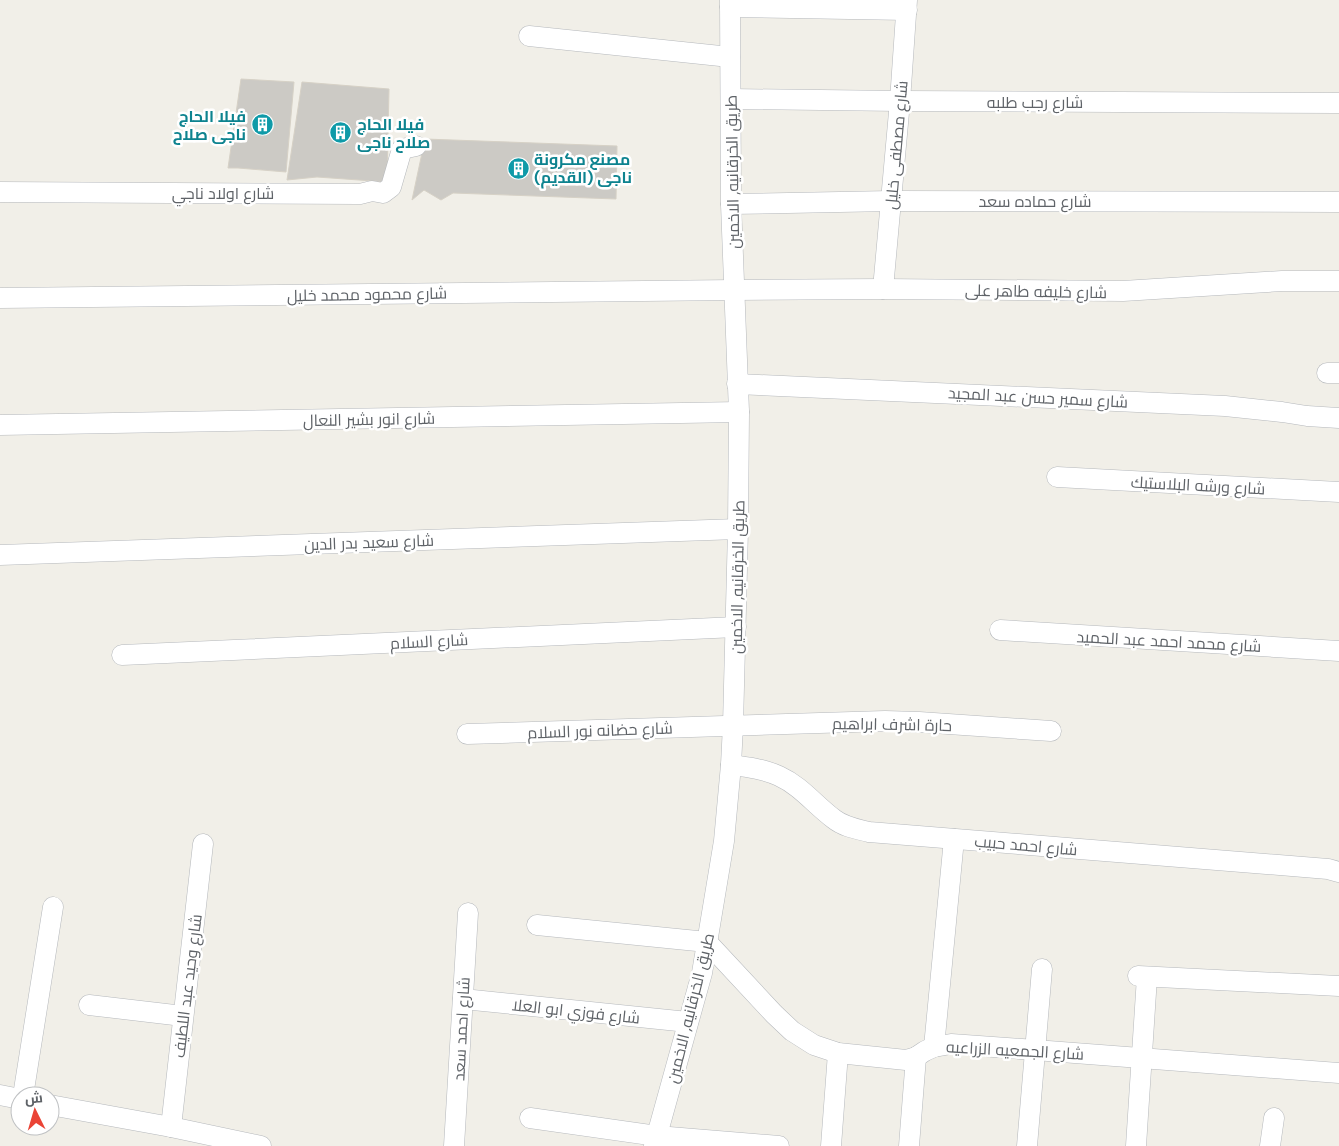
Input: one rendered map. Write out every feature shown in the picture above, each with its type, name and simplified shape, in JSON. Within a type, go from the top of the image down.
[{"type":"street","points":[[730,4],[907,5]]},
{"type":"street","name":"طريق الخرقانيه, الاخمين","points":[[656,1141],[702,973],[724,841],[731,765],[738,529],[738,412],[731,204],[730,4]]},
{"type":"street","name":"شارع مصطفى خليل","points":[[883,289],[907,5]]},
{"type":"street","points":[[529,36],[730,57]]},
{"type":"street","name":"شارع رجب طلبه","points":[[730,99],[900,102],[1339,103]]},
{"type":"street","name":"شارع اولاد ناجي","points":[[0,192],[360,194],[372,191],[383,192],[391,187],[402,149],[416,146]]},
{"type":"street","name":"شارع حماده سعد","points":[[731,204],[891,201],[1339,202]]},
{"type":"street","name":"شارع خليفه طاهر على","points":[[734,290],[1123,291],[1273,281],[1339,281]]},
{"type":"street","name":"شارع محمود محمد خليل","points":[[0,298],[734,290]]},
{"type":"street","name":"شارع سمير حسن عبد المجيد","points":[[737,384],[1224,406],[1339,418]]},
{"type":"street","name":"شارع انور بشير النعال","points":[[0,425],[738,412]]},
{"type":"street","name":"شارع ورشه البلاستيك","points":[[1057,477],[1339,492]]},
{"type":"street","name":"شارع سعيد بدر الدين","points":[[0,555],[738,529]]},
{"type":"street","name":"شارع السلام","points":[[122,655],[736,627]]},
{"type":"street","name":"شارع محمد احمد عبد الحميد","points":[[1000,630],[1339,651]]},
{"type":"street","name":"حارة اشرف ابراهيم","points":[[733,725],[885,721],[1050,731]]},
{"type":"street","name":"شارع حضانه نور السلام","points":[[467,734],[733,725]]},
{"type":"street","name":"شارع احمد حبيب","points":[[731,765],[756,768],[780,776],[801,790],[834,820],[851,828],[869,832],[1328,869],[1339,872]]},
{"type":"street","points":[[934,1047],[954,839]]},
{"type":"street","name":"شارع وحيد عبد اللطيف","points":[[171,1127],[203,844]]},
{"type":"street","points":[[25,1086],[53,906]]},
{"type":"street","name":"شارع احمد سعد","points":[[454,1146],[468,913]]},
{"type":"street","points":[[537,925],[707,942]]},
{"type":"street","name":"شارع الجمعيه الزراعيه","points":[[707,942],[792,1031],[814,1045],[838,1053],[906,1060],[934,1047],[951,1044],[1339,1073]]},
{"type":"street","points":[[1027,1146],[1042,969]]},
{"type":"street","points":[[1136,1146],[1142,1058],[1143,976],[1339,986]]},
{"type":"street","name":"شارع فوزي ابو العلا","points":[[463,999],[688,1022]]},
{"type":"street","points":[[89,1004],[183,1016]]},
{"type":"street","points":[[831,1146],[838,1053]]},
{"type":"street","points":[[909,1146],[916,1057]]},
{"type":"street","points":[[60,1107],[261,1146]]},
{"type":"street","points":[[530,1118],[656,1141],[779,1146]]},
{"type":"street","points":[[1270,1146],[1274,1118]]},
{"type":"building","name":"فيلا الحاج ناجى صلاح","points":[[241,79],[294,82],[286,172],[228,168]]},
{"type":"building","name":"فيلا الحاج صلاح ناجى","points":[[302,82],[389,89],[387,182],[317,177],[287,180]]},
{"type":"building","name":"مصنع مكرونة ناجى (القديم)","points":[[425,139],[617,146],[616,199],[453,193],[441,200],[424,190],[412,200]]},
{"type":"place","name":"فيلا الحاج ناجى صلاح","points":[[262,125]]},
{"type":"place","name":"فيلا الحاج صلاح ناجى","points":[[341,133]]},
{"type":"place","name":"مصنع مكرونة ناجى (القديم)","points":[[518,168]]}]
